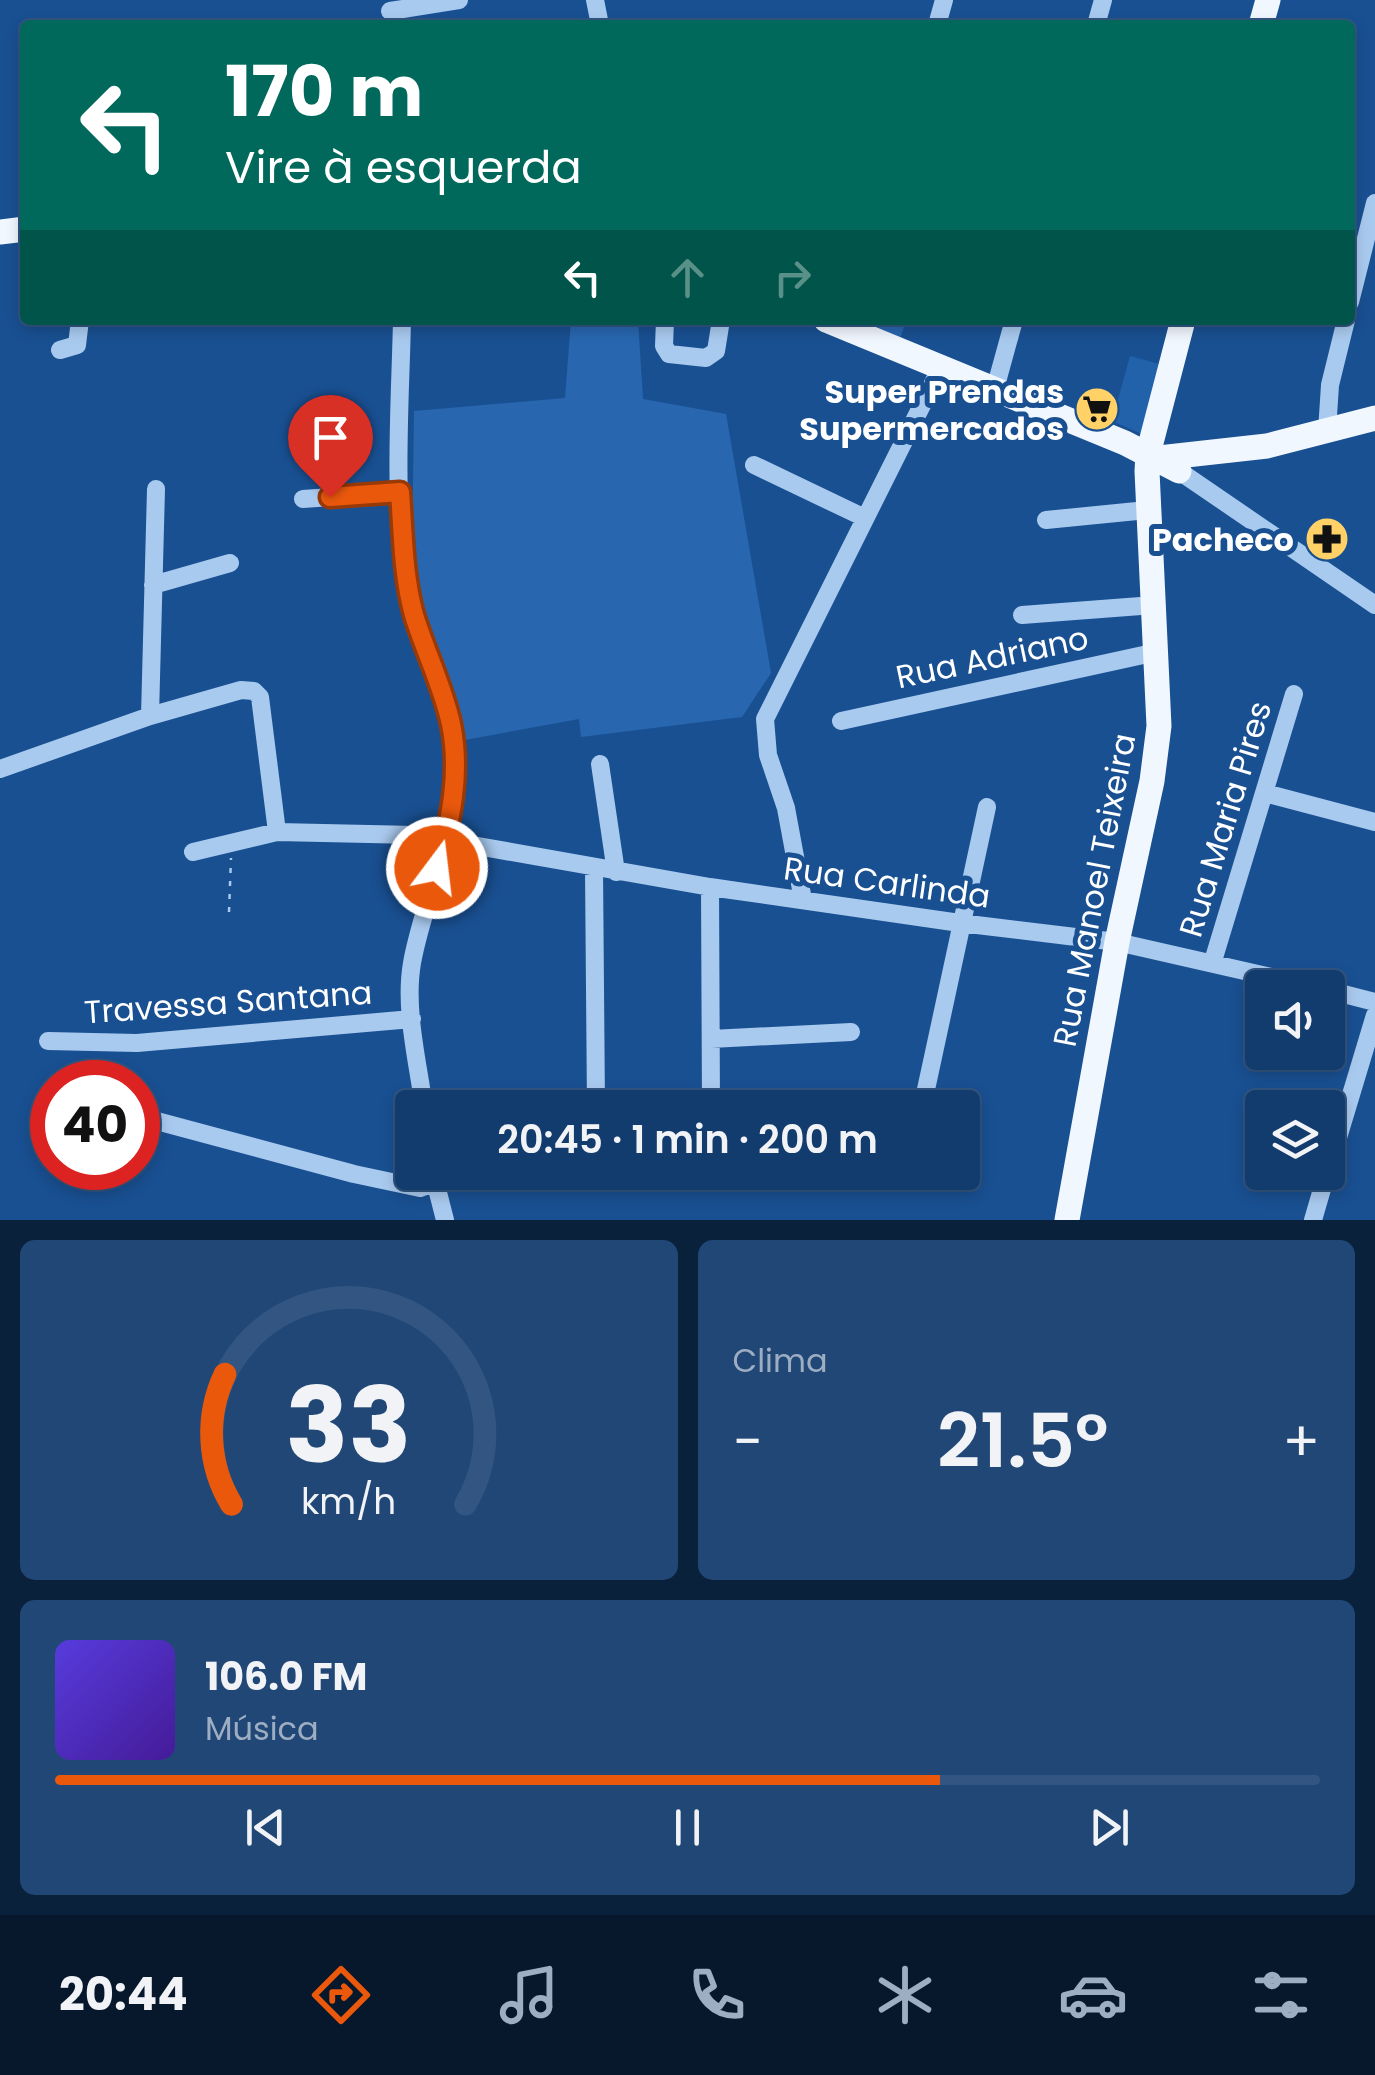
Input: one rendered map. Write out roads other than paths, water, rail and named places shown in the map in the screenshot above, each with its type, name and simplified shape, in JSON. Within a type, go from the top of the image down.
[{"type":"main road","points":[[847,325],[1169,460],[1267,446],[1375,418]]},
{"type":"main road","points":[[1147,510],[1169,460],[1183,325]]},
{"type":"main road","name":"Rua Manoel Teixeira","points":[[1066,1220],[1117,942],[1152,781],[1159,726],[1147,510],[1169,460]]},
{"type":"street","points":[[390,12],[459,0]]},
{"type":"street","points":[[1355,280],[1375,203]]},
{"type":"street","points":[[60,350],[78,344],[80,325]]},
{"type":"street","points":[[402,325],[400,492],[405,567],[413,612],[450,721],[456,758],[454,802],[411,970],[412,1019],[422,1090]]},
{"type":"street","points":[[665,325],[664,346],[669,354],[706,358],[716,351],[720,325]]},
{"type":"street","points":[[995,389],[1013,325]]},
{"type":"street","points":[[1328,432],[1330,384],[1345,325]]},
{"type":"street","points":[[804,900],[786,808],[768,755],[765,719],[941,367]]},
{"type":"street","points":[[1169,460],[1375,605]]},
{"type":"street","points":[[754,465],[864,518]]},
{"type":"street","points":[[150,716],[156,489]]},
{"type":"street","points":[[302,499],[400,492]]},
{"type":"street","points":[[1046,520],[1147,510]]},
{"type":"street","points":[[153,585],[230,563]]},
{"type":"street","points":[[1022,615],[1154,605]]},
{"type":"street","name":"Rua Adriano","points":[[841,721],[1157,652]]},
{"type":"street","points":[[0,769],[150,716],[241,690],[254,691],[260,697],[276,832]]},
{"type":"street","name":"Rua Maria Pires","points":[[1213,961],[1294,694]]},
{"type":"street","points":[[600,764],[616,872]]},
{"type":"street","points":[[1265,793],[1375,822]]},
{"type":"street","points":[[926,1090],[987,806]]},
{"type":"street","name":"Rua Carlinda","points":[[193,852],[276,832],[415,834],[616,872],[1117,942],[1248,970]]},
{"type":"street","points":[[594,868],[596,1090]]},
{"type":"street","points":[[710,886],[711,1090]]},
{"type":"street","points":[[1345,994],[1375,1002]]},
{"type":"street","points":[[1345,1113],[1375,1015]]},
{"type":"street","name":"Travessa Santana","points":[[48,1041],[137,1043],[412,1019]]},
{"type":"street","points":[[711,1039],[852,1032]]},
{"type":"street","points":[[160,1122],[395,1183]]},
{"type":"street","points":[[437,1190],[446,1220]]},
{"type":"street","points":[[1312,1220],[1321,1190]]},
{"type":"place","name":"Super Prendas Supermercados","points":[[1097,409]]},
{"type":"place","name":"Pacheco","points":[[1327,539]]}]
